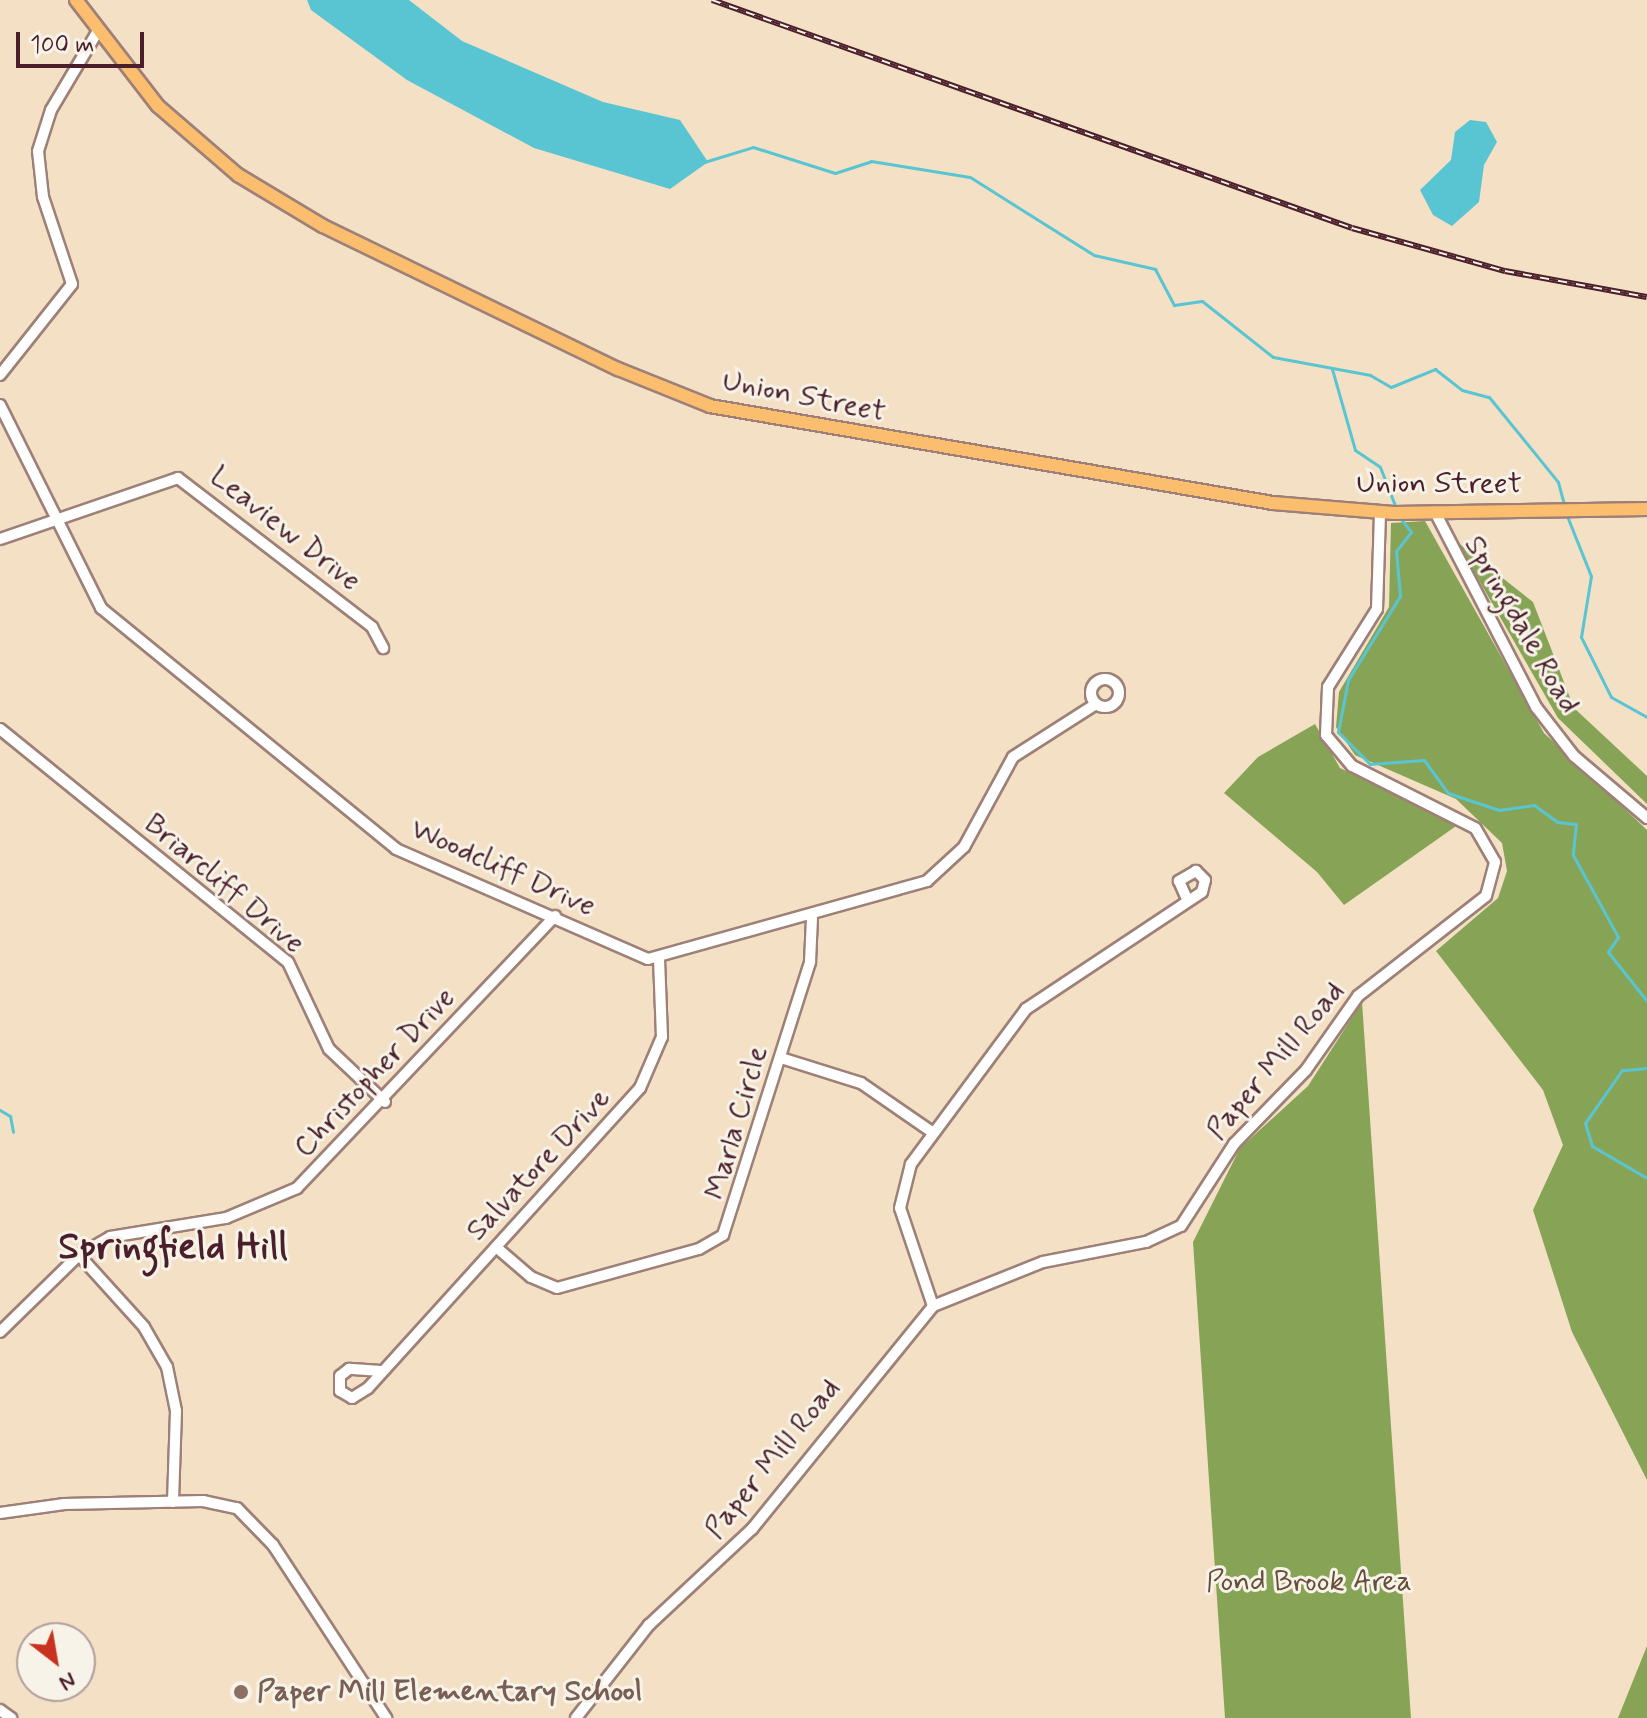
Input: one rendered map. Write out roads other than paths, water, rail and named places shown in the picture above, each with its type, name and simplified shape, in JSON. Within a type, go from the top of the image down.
[{"type":"main road","name":"Union Street","points":[[76,0],[158,106],[238,175],[323,226],[618,369],[710,406],[1171,488],[1380,513],[1647,509]]},
{"type":"street","points":[[0,375],[72,284],[43,197],[38,154],[51,110],[98,31]]},
{"type":"street","name":"Woodcliff Drive","points":[[0,405],[55,522],[101,608],[396,849],[659,959]]},
{"type":"street","name":"Leaview Drive","points":[[0,539],[55,522],[160,478],[178,478],[372,627],[383,648]]},
{"type":"street","name":"Springdale Road","points":[[1435,512],[1536,707],[1574,756],[1647,818]]},
{"type":"street","name":"Paper Mill Road","points":[[576,1718],[649,1625],[752,1529],[933,1306],[1043,1262],[1146,1242],[1181,1226],[1234,1144],[1306,1070],[1358,996],[1486,896],[1495,862],[1475,828],[1352,766],[1326,735],[1328,687],[1377,609],[1380,513]]},
{"type":"street","points":[[659,959],[812,918],[935,876],[964,847],[1013,757],[1096,704]]},
{"type":"street","name":"Briarcliff Drive","points":[[0,729],[288,962],[329,1049],[385,1102]]},
{"type":"street","points":[[933,1306],[899,1200],[907,1171],[932,1132],[1026,1009],[1188,901]]},
{"type":"street","name":"Christopher Drive","points":[[0,1332],[79,1255],[122,1232],[224,1219],[282,1198],[385,1102],[555,916]]},
{"type":"street","name":"Marla Circle","points":[[496,1247],[531,1277],[557,1288],[712,1244],[732,1222],[812,952],[812,918]]},
{"type":"street","name":"Salvatore Drive","points":[[381,1371],[647,1077],[663,1026],[659,959]]},
{"type":"street","points":[[781,1058],[861,1083],[932,1132]]},
{"type":"street","points":[[79,1255],[144,1327],[167,1367],[176,1411],[173,1502]]},
{"type":"street","points":[[0,1513],[217,1502],[258,1524],[386,1718]]},
{"type":"street","points":[[0,1710],[11,1718]]},
{"type":"water","points":[[307,0],[409,0],[462,41],[603,102],[680,120],[708,162],[670,189],[534,148],[407,80],[311,10]]},
{"type":"water","points":[[1470,120],[1486,122],[1497,142],[1484,165],[1479,202],[1452,226],[1433,215],[1420,190],[1451,160],[1455,132]]},
{"type":"waterway","points":[[704,162],[753,147],[835,173],[871,161],[970,177],[1094,255],[1155,269],[1174,305],[1202,301],[1273,357],[1370,375],[1391,387],[1435,369],[1462,390],[1489,397],[1558,482],[1564,505]]},
{"type":"waterway","points":[[1332,369],[1355,450],[1380,467],[1396,508]]},
{"type":"waterway","points":[[1567,516],[1591,576],[1581,637],[1611,697],[1647,717]]},
{"type":"waterway","points":[[1401,519],[1411,532],[1396,551],[1400,596],[1348,680],[1338,732],[1370,764],[1424,760],[1448,793],[1499,810],[1534,805],[1557,822],[1576,824],[1573,855],[1618,937],[1608,952],[1647,1001]]},
{"type":"waterway","points":[[1647,1068],[1622,1070],[1585,1123],[1592,1146],[1647,1178]]},
{"type":"waterway","points":[[0,1110],[10,1116],[13,1132]]},
{"type":"railway","points":[[712,0],[1352,228],[1505,271],[1647,297]]},
{"type":"place","name":"Paper Mill Elementary School","points":[[241,1692]]},
{"type":"district","name":"Springfield Hill","points":[[173,1248]]},
{"type":"park label","name":"Pond Brook Area","points":[[1309,1582]]}]
